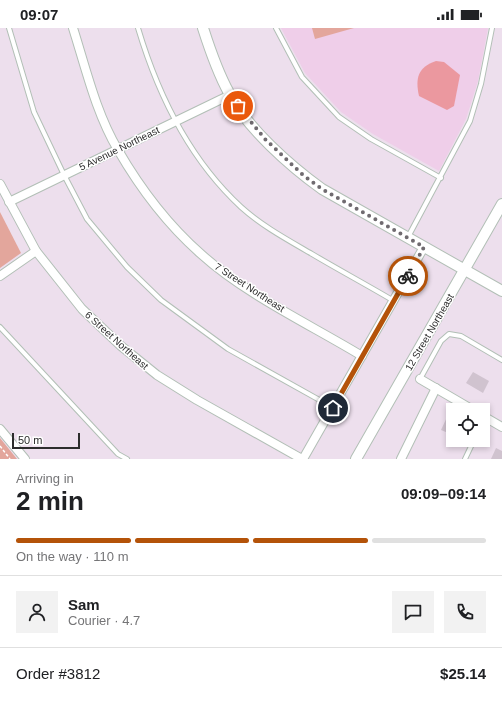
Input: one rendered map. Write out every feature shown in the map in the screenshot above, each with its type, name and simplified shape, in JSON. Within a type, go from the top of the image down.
[{"type":"street","name":"7 Street Northeast","points":[[73,28],[95,100],[117,149],[140,185],[172,225],[201,254],[230,276],[259,295],[362,356]]},
{"type":"street","points":[[203,28],[212,55],[230,95],[265,139],[304,176],[322,189],[502,291]]},
{"type":"street","name":"5 Avenue Northeast","points":[[9,202],[230,95]]},
{"type":"street","name":"6 Street Northeast","points":[[0,184],[36,251],[82,309],[121,346],[157,375],[197,400],[303,459]]},
{"type":"street","name":"12 Street Northeast","points":[[356,459],[502,204]]},
{"type":"street","points":[[303,459],[424,247]]},
{"type":"street","points":[[0,276],[36,251]]},
{"type":"street","points":[[420,379],[461,403]]},
{"type":"street","points":[[401,459],[436,388]]},
{"type":"street","points":[[490,421],[502,427]]},
{"type":"street","points":[[0,429],[25,459]]},
{"type":"lane","points":[[9,28],[34,112],[64,175],[87,219],[127,267],[161,300],[228,349],[333,408]]},
{"type":"lane","points":[[138,28],[155,78],[175,121],[193,152],[218,183],[242,208],[291,242],[394,301]]},
{"type":"lane","points":[[276,28],[302,77],[339,117],[371,139],[441,178]]},
{"type":"lane","points":[[408,238],[470,121],[481,84],[492,28]]},
{"type":"lane","points":[[0,327],[118,454],[127,459]]},
{"type":"lane","points":[[420,379],[441,341],[449,334],[461,336],[502,360]]},
{"type":"lane","points":[[465,459],[471,447]]},
{"type":"path","points":[[0,446],[10,459]]},
{"type":"shaded area","points":[[281,28],[488,28],[478,81],[466,119],[439,171],[373,134],[341,112],[305,73]]},
{"type":"shaded area","points":[[312,28],[354,28],[315,39]]},
{"type":"shaded area","points":[[436,61],[444,62],[460,75],[454,106],[447,110],[419,96],[417,84],[419,74],[425,66]]},
{"type":"shaded area","points":[[0,212],[21,253],[0,268]]},
{"type":"shaded area","points":[[0,438],[17,459],[0,459]]},
{"type":"building","points":[[473,372],[489,381],[483,393],[466,383]]},
{"type":"building","points":[[446,419],[446,432],[441,430]]},
{"type":"building","points":[[496,448],[502,451],[502,459],[491,459]]},
{"type":"way so far","points":[[238,106],[265,139],[304,176],[322,189],[424,247],[408,276]]},
{"type":"route","points":[[333,408],[408,276]]}]
